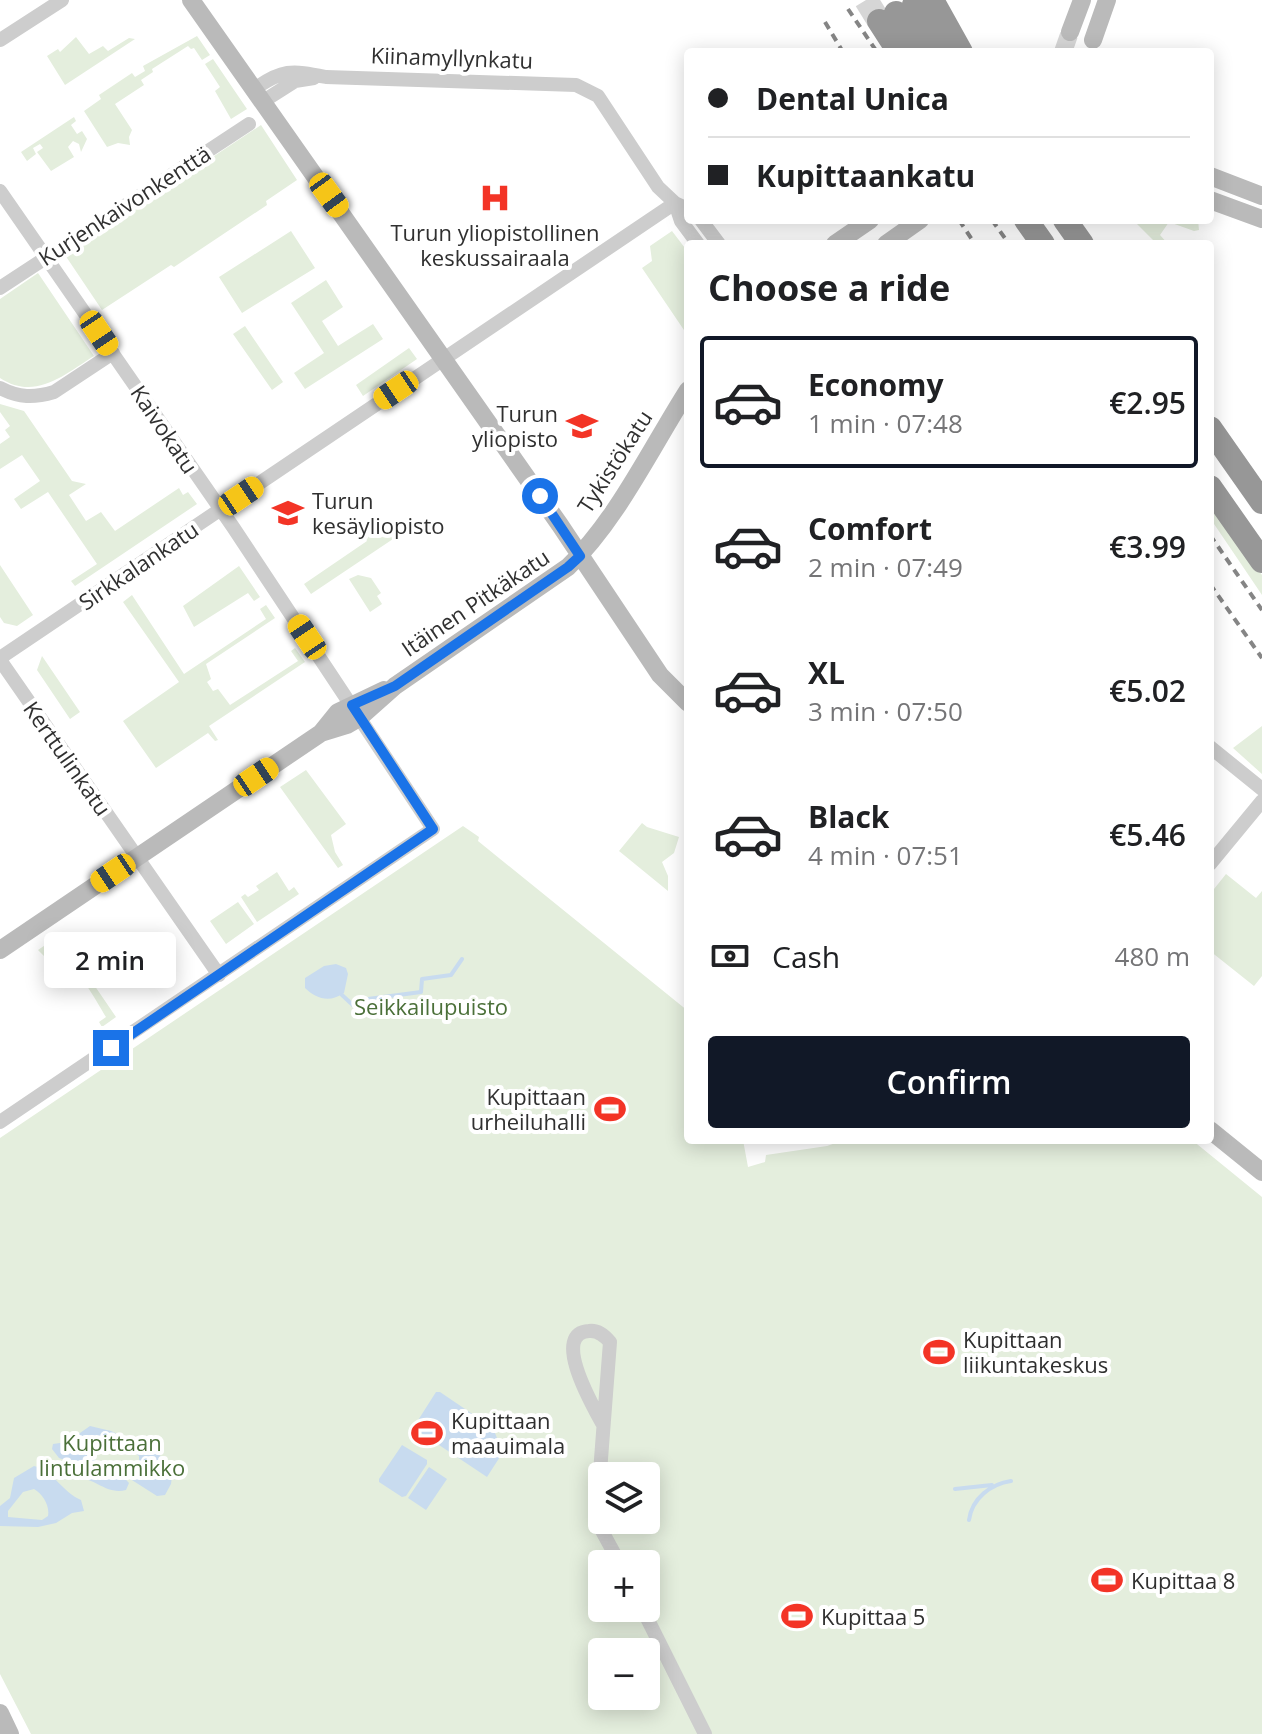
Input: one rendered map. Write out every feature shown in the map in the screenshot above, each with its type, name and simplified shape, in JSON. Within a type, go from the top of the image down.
[{"type":"highway","points":[[900,48],[905,10]]},
{"type":"highway","points":[[905,10],[919,48]]},
{"type":"highway","points":[[905,10],[943,48]]},
{"type":"highway","points":[[905,10],[956,48]]},
{"type":"highway","points":[[1214,433],[1258,492]]},
{"type":"highway","points":[[1214,492],[1257,546]]},
{"type":"main road","points":[[191,0],[443,358],[660,675],[684,699]]},
{"type":"main road","points":[[1070,32],[1082,0]]},
{"type":"main road","points":[[1093,40],[1107,0]]},
{"type":"main road","points":[[1214,178],[1262,196]]},
{"type":"main road","points":[[1214,201],[1262,219]]},
{"type":"main road","points":[[841,240],[864,224]]},
{"type":"main road","points":[[892,240],[915,224]]},
{"type":"main road","name":"Tykistökatu","points":[[580,556],[622,497],[684,396]]},
{"type":"main road","name":"Itäinen Pitkäkatu","points":[[0,950],[321,733],[347,725],[356,711],[580,556]]},
{"type":"main road","points":[[1214,1133],[1262,1172]]},
{"type":"main road","points":[[0,1713],[10,1734]]},
{"type":"street","points":[[0,40],[62,0]]},
{"type":"street","name":"Kiinamyllynkatu","points":[[257,96],[295,81],[326,77],[576,85],[598,96],[658,187],[681,206]]},
{"type":"street","name":"Kurjenkaivonkenttä","points":[[0,288],[249,124]]},
{"type":"street","name":"Kaivokatu","points":[[0,191],[221,509],[433,829],[219,975]]},
{"type":"street","points":[[681,206],[681,221],[695,240]]},
{"type":"street","name":"Sirkkalankatu","points":[[0,659],[443,358],[681,206]]},
{"type":"street","points":[[0,388],[19,396],[43,395],[62,387],[113,353]]},
{"type":"street","name":"Kerttulinkatu","points":[[0,659],[219,975]]},
{"type":"street","points":[[1214,750],[1262,789]]},
{"type":"street","points":[[1214,859],[1262,801]]},
{"type":"street","points":[[0,1122],[219,975]]},
{"type":"street","points":[[602,1423],[577,1370],[573,1346],[581,1333],[590,1330],[603,1334],[610,1342],[597,1518],[613,1550]]},
{"type":"street","points":[[649,1622],[705,1734]]},
{"type":"green space","points":[[197,36],[210,55],[202,60],[194,48],[188,46],[152,69],[153,72],[141,80],[144,85],[115,104],[132,130],[130,145],[118,143],[107,147],[84,111],[101,99],[99,95],[132,73],[135,77],[145,71],[143,66]]},
{"type":"green space","points":[[76,37],[89,54],[103,46],[108,51],[129,38],[135,39],[65,85],[47,56],[58,49],[60,52]]},
{"type":"green space","points":[[213,59],[247,109],[231,119],[215,91],[220,87],[205,64]]},
{"type":"green space","points":[[74,117],[76,121],[71,125],[77,134],[82,131],[87,139],[81,152],[79,144],[73,141],[68,147],[74,157],[51,171],[37,152],[43,148],[40,144],[33,148],[36,154],[27,161],[21,152]]},
{"type":"green space","points":[[261,125],[297,180],[266,201],[267,205],[174,267],[171,265],[102,310],[65,255]]},
{"type":"green space","points":[[1137,224],[1168,224],[1160,235],[1164,240],[1153,240]]},
{"type":"green space","points":[[1175,224],[1198,224],[1199,230]]},
{"type":"green space","points":[[291,231],[315,268],[242,313],[219,277]]},
{"type":"green space","points":[[672,231],[684,247],[684,330],[642,268],[652,261],[650,246]]},
{"type":"green space","points":[[38,273],[94,356],[49,383],[25,387],[0,378],[0,299]]},
{"type":"green space","points":[[326,280],[343,307],[322,321],[338,346],[373,324],[383,339],[305,389],[294,373],[324,353],[291,303]]},
{"type":"green space","points":[[245,326],[283,382],[272,390],[233,334]]},
{"type":"green space","points":[[409,348],[417,359],[363,396],[356,385]]},
{"type":"green space","points":[[0,404],[24,411],[72,481],[86,484],[69,495],[86,521],[101,512],[115,531],[179,488],[183,495],[188,492],[197,504],[75,586],[71,581],[97,564],[48,492],[21,509],[14,499],[40,481],[22,455],[0,469],[0,444],[10,437],[5,430],[10,426],[0,412]]},
{"type":"green space","points":[[1214,509],[1262,575],[1262,595],[1214,524]]},
{"type":"green space","points":[[369,519],[383,527],[393,539],[311,594],[304,584],[367,541],[356,523]]},
{"type":"green space","points":[[0,565],[33,615],[17,626],[4,623],[0,617]]},
{"type":"green space","points":[[239,566],[260,597],[254,601],[248,593],[194,627],[183,606]]},
{"type":"green space","points":[[358,575],[371,578],[381,593],[377,596],[382,604],[370,612],[349,579]]},
{"type":"green space","points":[[132,595],[184,674],[266,619],[260,609],[266,605],[275,618],[206,664],[211,679],[207,682],[213,691],[218,689],[230,705],[298,661],[291,651],[295,648],[305,662],[209,726],[218,740],[215,741],[208,733],[156,768],[123,721],[179,682],[123,602]]},
{"type":"green space","points":[[42,656],[80,712],[70,719],[37,670]]},
{"type":"green space","points":[[1262,726],[1262,774],[1233,748]]},
{"type":"green space","points":[[306,770],[346,824],[331,835],[335,852],[343,865],[338,868],[280,787]]},
{"type":"green space","points":[[642,823],[679,837],[674,853],[662,862],[668,876],[668,891],[619,851]]},
{"type":"green space","points":[[463,826],[684,1008],[684,1144],[744,1144],[748,1167],[765,1162],[766,1155],[833,1144],[1197,1144],[1262,1197],[1262,1734],[31,1734],[0,1674],[0,1138]]},
{"type":"green space","points":[[277,872],[289,891],[294,887],[299,894],[257,922],[241,897],[245,894],[248,897],[259,890],[256,886]]},
{"type":"green space","points":[[1226,874],[1256,898],[1262,891],[1262,976],[1254,986],[1214,954],[1214,889]]},
{"type":"green space","points":[[238,902],[254,924],[226,944],[210,921]]},
{"type":"green space","points":[[60,935],[116,1017],[102,1027],[99,1022],[106,1017],[78,973],[64,959],[45,957],[38,950]]},
{"type":"water","points":[[336,964],[346,968],[348,974],[344,993],[334,998],[323,998],[305,988],[305,978],[324,966]]},
{"type":"water","points":[[436,1392],[493,1428],[505,1449],[487,1477],[415,1429]]},
{"type":"water","points":[[90,1426],[111,1431],[153,1449],[173,1468],[171,1484],[165,1495],[157,1496],[124,1475],[139,1464],[139,1456],[134,1452],[116,1454],[101,1450],[95,1455],[101,1467],[116,1469],[129,1483],[126,1490],[112,1490],[89,1480],[75,1478],[67,1461],[59,1458],[52,1449],[53,1444],[67,1442]]},
{"type":"water","points":[[402,1445],[427,1460],[427,1464],[406,1496],[402,1497],[379,1479]]},
{"type":"water","points":[[34,1466],[41,1469],[81,1500],[84,1511],[38,1527],[0,1526],[0,1506],[10,1498],[14,1478]],"holes":[[[34,1489],[47,1504],[48,1516],[42,1520],[8,1517],[8,1511],[23,1492]]]},
{"type":"water","points":[[429,1467],[447,1479],[426,1510],[408,1498]]},
{"type":"waterway","points":[[342,995],[356,1008],[368,999],[421,992],[422,979],[451,975],[462,959]]},
{"type":"waterway","points":[[969,1520],[974,1505],[984,1493],[996,1485],[1011,1481]]},
{"type":"waterway","points":[[955,1489],[992,1485]]},
{"type":"tunnel","points":[[866,0],[879,21]]},
{"type":"tunnel","points":[[1064,48],[1070,32]]},
{"type":"railway","points":[[848,9],[874,48]]},
{"type":"railway","points":[[825,22],[841,48]]},
{"type":"railway","points":[[962,224],[972,240]]},
{"type":"railway","points":[[995,224],[1006,240]]},
{"type":"railway","points":[[1214,541],[1262,610]]},
{"type":"railway","points":[[1214,590],[1262,658]]},
{"type":"place","name":"Turun yliopistollinen keskussairaala","points":[[495,198]]},
{"type":"place","name":"Turun yliopisto","points":[[582,426]]},
{"type":"place","name":"Turun kesäyliopisto","points":[[288,513]]},
{"type":"place","name":"Kupittaan urheiluhalli","points":[[610,1109]]},
{"type":"place","name":"Kupittaan liikuntakeskus","points":[[939,1352]]},
{"type":"place","name":"Kupittaan maauimala","points":[[427,1433]]},
{"type":"place","name":"Kupittaa 8","points":[[1107,1580]]},
{"type":"place","name":"Kupittaa 5","points":[[797,1616]]},
{"type":"route","points":[[111,1048],[433,829],[352,705],[395,686],[580,556],[540,496]]},
{"type":"park label","name":"Seikkailupuisto","points":[[431,1006]]},
{"type":"park label","name":"Kupittaan lintulammikko","points":[[112,1454]]}]
